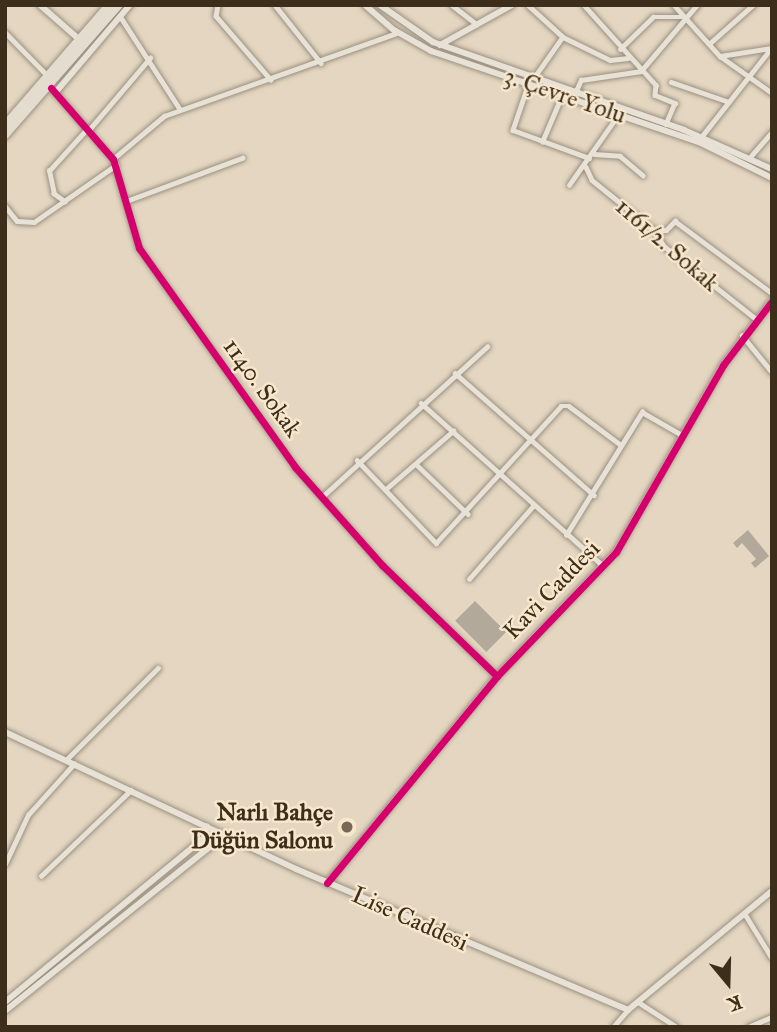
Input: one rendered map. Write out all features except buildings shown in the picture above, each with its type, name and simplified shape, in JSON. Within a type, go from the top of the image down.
[{"type":"highway","points":[[7,121],[51,77],[80,40],[116,9]]},
{"type":"highway","points":[[5,135],[53,90],[116,9]]},
{"type":"street","points":[[40,5],[80,40]]},
{"type":"street","points":[[130,5],[116,9],[150,58],[180,109]]},
{"type":"street","points":[[218,5],[216,16],[271,80]]},
{"type":"street","points":[[275,5],[321,63]]},
{"type":"street","name":"3. Çevre Yolu","points":[[365,5],[397,33],[438,54],[576,91],[702,136],[751,156],[772,169]]},
{"type":"street","name":"3. Çevre Yolu","points":[[380,5],[440,45],[562,94],[699,142],[772,178]]},
{"type":"street","points":[[452,5],[476,24]]},
{"type":"street","points":[[440,45],[512,5]]},
{"type":"street","points":[[528,5],[563,37],[610,60],[628,58]]},
{"type":"street","points":[[584,5],[628,58],[656,85],[655,95],[675,103],[666,124]]},
{"type":"street","points":[[674,5],[719,56],[748,79],[772,93]]},
{"type":"street","points":[[576,91],[582,80],[642,71],[684,17],[697,5]]},
{"type":"street","points":[[709,44],[753,5]]},
{"type":"street","points":[[620,49],[653,17],[684,17]]},
{"type":"street","points":[[5,32],[51,77]]},
{"type":"street","points":[[5,206],[14,219],[27,223],[65,202],[115,162],[154,121],[180,109],[321,63],[397,33]]},
{"type":"street","points":[[563,37],[532,80],[512,126],[542,142],[592,156],[620,156],[643,175]]},
{"type":"street","points":[[719,56],[771,48]]},
{"type":"street","points":[[702,136],[771,48]]},
{"type":"street","points":[[65,202],[54,194],[49,171],[150,58]]},
{"type":"street","points":[[671,82],[729,103]]},
{"type":"street","name":"1140. Sokak","points":[[53,90],[115,162],[129,200],[139,248],[295,467],[382,565],[497,676]]},
{"type":"street","points":[[542,142],[562,94]]},
{"type":"street","points":[[569,185],[586,167],[619,114]]},
{"type":"street","points":[[751,156],[772,132]]},
{"type":"street","points":[[129,200],[242,158]]},
{"type":"street","name":"1161/2. Sokak","points":[[586,167],[592,180],[654,230],[673,255],[755,318]]},
{"type":"street","points":[[654,230],[666,230],[675,221],[772,293]]},
{"type":"street","name":"Kavi Caddesi","points":[[327,883],[497,676],[604,567],[742,335],[772,301]]},
{"type":"street","points":[[766,308],[772,315]]},
{"type":"street","points":[[742,335],[772,372]]},
{"type":"street","points":[[323,496],[357,460],[486,347]]},
{"type":"street","points":[[455,373],[594,495]]},
{"type":"street","points":[[421,403],[604,567]]},
{"type":"street","points":[[357,460],[432,542],[444,540],[531,440],[566,405],[621,445]]},
{"type":"street","points":[[566,535],[594,495],[621,445],[646,411],[682,435]]},
{"type":"street","points":[[386,489],[453,431]]},
{"type":"street","points":[[416,464],[468,514]]},
{"type":"street","points":[[469,579],[534,505]]},
{"type":"street","points":[[66,760],[158,668]]},
{"type":"street","name":"Lise Caddesi","points":[[5,732],[327,883],[628,1010]]},
{"type":"street","points":[[5,864],[28,816],[75,764]]},
{"type":"street","points":[[41,876],[131,789]]},
{"type":"street","points":[[5,1002],[195,845],[207,826]]},
{"type":"street","points":[[5,1011],[225,835]]},
{"type":"street","points":[[613,1027],[628,1010],[772,891]]},
{"type":"street","points":[[745,914],[772,958]]},
{"type":"street","points":[[638,1002],[677,1027]]},
{"type":"street","points":[[748,1027],[772,1017]]},
{"type":"cycle path","points":[[51,88],[113,159],[139,248],[295,467],[382,565],[497,676]]},
{"type":"cycle path","points":[[327,883],[497,676],[616,552],[723,365],[772,301]]},
{"type":"place","name":"Narlı Bahçe Düğün Salonu","points":[[347,827]]}]
